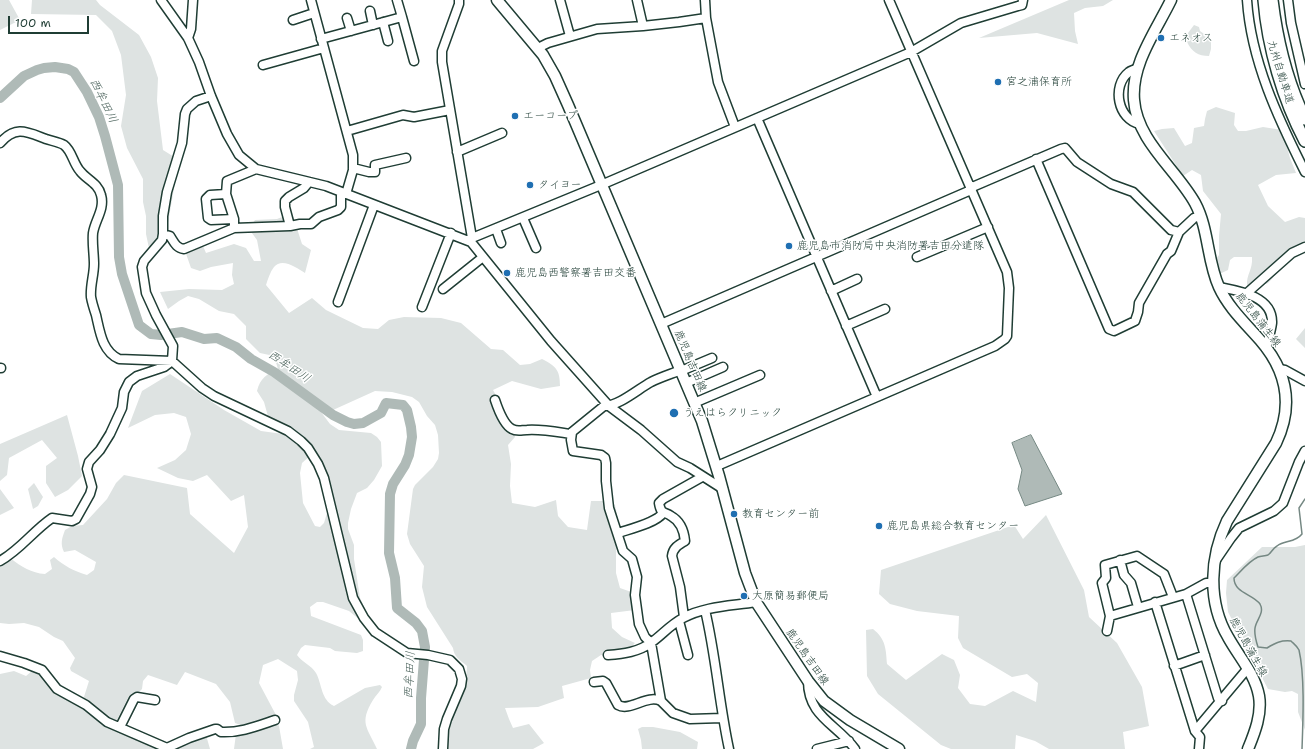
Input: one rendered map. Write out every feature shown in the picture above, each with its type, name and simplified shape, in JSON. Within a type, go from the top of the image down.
[{"type":"highway","name":"九州自動車道","points":[[1264,0],[1265,14],[1276,67],[1305,142]]},
{"type":"highway","name":"九州自動車道","points":[[1272,0],[1278,39],[1291,86],[1305,119]]},
{"type":"main road","name":"鹿児島吉田線","points":[[497,0],[538,48],[555,76],[694,403],[716,466],[745,573],[756,602],[815,691],[833,708],[850,720],[899,749]]},
{"type":"main road","name":"鹿児島蒲生線","points":[[1172,0],[1146,48],[1138,68],[1134,90],[1136,113],[1140,124],[1154,148],[1185,188],[1195,204],[1200,216],[1213,273],[1226,300],[1266,348],[1279,369],[1285,388],[1286,412],[1281,432],[1276,443],[1227,521],[1221,534],[1214,564],[1213,583],[1215,603],[1222,626],[1234,648],[1248,668],[1257,687],[1260,711],[1248,749]]},
{"type":"street","points":[[161,0],[188,38],[227,134],[239,154],[256,169],[326,186],[472,240],[911,52],[961,23],[1018,6],[1022,4],[1023,0]]},
{"type":"street","points":[[188,38],[191,29],[193,0]]},
{"type":"street","points":[[163,234],[170,236],[175,245],[184,249],[234,228],[311,224],[319,217],[338,210],[341,207],[344,193],[353,168],[353,155],[311,0]]},
{"type":"street","points":[[397,0],[414,61]]},
{"type":"street","points":[[459,0],[459,4],[442,51],[442,62],[472,240],[483,257],[551,341],[608,406],[641,430],[677,462],[690,468],[723,490]]},
{"type":"street","points":[[560,0],[570,36]]},
{"type":"street","points":[[637,0],[643,26]]},
{"type":"street","points":[[705,0],[706,18],[718,82],[735,127]]},
{"type":"street","points":[[716,466],[988,349],[1005,339],[1008,333],[1007,272],[889,0]]},
{"type":"street","points":[[1247,0],[1253,44],[1261,70],[1278,116],[1305,172]]},
{"type":"street","points":[[1288,0],[1291,23],[1305,84]]},
{"type":"street","points":[[370,11],[374,25]]},
{"type":"street","points":[[293,20],[314,13]]},
{"type":"street","points":[[321,39],[402,17]]},
{"type":"street","points":[[347,18],[350,31]]},
{"type":"street","points":[[538,48],[570,36],[598,29],[643,26],[706,18]]},
{"type":"street","points":[[383,22],[388,41]]},
{"type":"street","points":[[264,65],[324,48]]},
{"type":"street","points":[[1138,68],[1130,71],[1126,76],[1119,90],[1119,96],[1121,108],[1129,120],[1140,124]]},
{"type":"street","points":[[0,561],[12,554],[42,525],[52,518],[72,521],[76,520],[90,494],[92,487],[87,469],[89,462],[100,450],[110,434],[122,408],[124,392],[129,382],[137,376],[164,367],[172,361],[173,346],[156,316],[146,294],[142,267],[144,261],[157,248],[162,240],[163,216],[167,192],[182,143],[184,121],[187,109],[196,101],[211,96]]},
{"type":"street","points":[[347,131],[403,115],[414,117],[450,110]]},
{"type":"street","points":[[757,118],[877,397]]},
{"type":"street","points":[[0,143],[6,136],[19,130],[63,145],[70,153],[78,170],[98,186],[102,196],[102,207],[93,234],[94,265],[91,297],[102,341],[107,350],[119,358],[172,361],[202,388],[214,396],[288,430],[308,448],[318,464],[324,478],[353,598],[364,618],[375,632],[407,653],[452,661],[461,673],[461,686],[446,719],[443,749]]},
{"type":"street","points":[[457,152],[502,133]]},
{"type":"street","points":[[661,324],[817,257],[1061,148],[1065,148],[1077,162],[1111,184],[1133,192],[1171,230],[1179,232]]},
{"type":"street","points":[[353,168],[375,172],[375,165],[406,158]]},
{"type":"street","points":[[1036,159],[1111,331],[1135,321],[1139,303],[1167,254],[1171,251],[1179,232],[1194,218],[1200,216]]},
{"type":"street","points":[[234,228],[234,219],[226,194],[227,181],[256,169]]},
{"type":"street","points":[[290,226],[285,201],[304,188],[309,182]]},
{"type":"street","points":[[226,194],[210,195],[206,199],[208,218],[211,220],[234,219]]},
{"type":"street","points":[[338,302],[374,205]]},
{"type":"street","points":[[523,218],[536,248]]},
{"type":"street","points":[[917,257],[988,227]]},
{"type":"street","points":[[496,229],[501,243]]},
{"type":"street","points":[[422,307],[451,233]]},
{"type":"street","points":[[1247,293],[1292,253],[1305,248]]},
{"type":"street","points":[[443,289],[483,257]]},
{"type":"street","points":[[831,291],[857,279]]},
{"type":"street","points":[[1219,287],[1247,293],[1256,297],[1270,311],[1272,324],[1266,348]]},
{"type":"street","points":[[846,326],[885,309]]},
{"type":"street","points":[[661,701],[651,643],[645,637],[639,624],[635,594],[637,577],[632,559],[623,551],[609,508],[605,458],[601,455],[573,451],[571,434],[604,406],[608,406],[623,399],[653,381],[712,358]]},
{"type":"street","points":[[686,383],[723,367]]},
{"type":"street","points":[[1279,369],[1285,370],[1305,381]]},
{"type":"street","points":[[694,403],[760,375]]},
{"type":"street","points":[[495,400],[500,413],[508,426],[516,431],[536,430],[571,434]]},
{"type":"street","points":[[1214,564],[1239,528],[1274,511],[1282,503],[1305,450]]},
{"type":"street","points":[[688,655],[681,619],[680,587],[672,556],[673,550],[676,546],[685,541],[684,533],[671,515],[663,513],[660,509],[659,503],[663,498],[702,477]]},
{"type":"street","points":[[618,533],[650,522],[661,516],[663,513]]},
{"type":"street","points":[[1107,631],[1110,616],[1102,583],[1106,578],[1105,565],[1137,556],[1164,574],[1173,597]]},
{"type":"street","points":[[1120,560],[1124,575],[1131,583],[1138,607]]},
{"type":"street","points":[[1110,616],[1154,602],[1186,594],[1206,583],[1213,583]]},
{"type":"street","points":[[1186,594],[1218,698],[1222,701]]},
{"type":"street","points":[[608,655],[629,653],[651,643],[666,628],[681,619],[705,610],[756,602]]},
{"type":"street","points":[[1154,602],[1195,730],[1200,737],[1200,749]]},
{"type":"street","points":[[705,610],[713,645],[722,718],[729,749]]},
{"type":"street","points":[[0,656],[42,670],[57,689],[86,705],[107,722],[167,748],[189,738],[215,729],[221,732],[230,732],[248,729],[275,720]]},
{"type":"street","points":[[1174,666],[1205,656]]},
{"type":"street","points":[[1195,730],[1222,701],[1248,668]]},
{"type":"street","points":[[594,682],[603,681],[618,705],[621,706],[627,706],[652,699],[661,701],[673,713],[690,719],[722,718]]},
{"type":"street","points":[[808,682],[808,692],[813,704],[821,716],[849,741],[855,749]]},
{"type":"street","points":[[120,727],[137,697],[155,700]]},
{"type":"street","points":[[817,749],[849,741]]},
{"type":"shaded area","points":[[0,0],[9,0],[20,20],[0,30]]},
{"type":"shaded area","points":[[32,0],[96,0],[100,5],[139,35],[151,57],[158,78],[157,101],[163,150],[179,160],[166,234],[150,253],[146,234],[146,216],[143,202],[143,179],[127,148],[121,126],[126,95],[121,55],[112,31],[96,15],[31,14]]},
{"type":"shaded area","points":[[1069,0],[1113,0],[1103,6],[1085,8],[1074,13],[1075,31],[1078,44],[1037,33],[979,38]]},
{"type":"shaded area","points":[[1194,25],[1199,27],[1200,31],[1211,39],[1209,56],[1196,53],[1187,42],[1188,33]]},
{"type":"shaded area","points":[[1216,107],[1235,113],[1234,125],[1238,131],[1246,131],[1263,127],[1282,130],[1296,173],[1276,175],[1258,185],[1268,206],[1285,222],[1299,217],[1305,218],[1305,246],[1268,283],[1256,288],[1247,286],[1252,265],[1252,257],[1234,257],[1230,260],[1228,270],[1213,277],[1210,267],[1219,255],[1221,214],[1203,191],[1201,175],[1192,170],[1183,176],[1154,131],[1174,128],[1185,146],[1192,143],[1194,128],[1204,126],[1207,111]]},
{"type":"shaded area","points":[[292,213],[302,244],[311,250],[305,273],[290,264],[277,264],[271,271],[266,285],[289,313],[312,298],[326,310],[363,328],[378,329],[389,320],[404,317],[441,318],[461,323],[491,349],[503,350],[520,365],[530,364],[542,359],[554,366],[558,372],[560,386],[541,389],[512,381],[493,390],[511,423],[515,437],[508,445],[511,464],[510,486],[512,503],[535,507],[556,500],[558,516],[568,527],[587,530],[591,501],[609,501],[615,505],[620,529],[616,552],[616,573],[620,588],[634,593],[635,610],[611,613],[612,628],[622,637],[635,643],[626,652],[601,655],[592,661],[590,670],[591,678],[562,686],[564,698],[538,707],[505,708],[513,728],[529,724],[544,743],[533,749],[446,749],[447,727],[465,682],[467,666],[456,656],[453,648],[427,607],[422,587],[424,566],[410,544],[407,534],[413,489],[415,485],[433,467],[438,459],[439,453],[438,435],[435,425],[427,416],[419,402],[412,397],[392,392],[375,391],[333,410],[321,412],[330,424],[339,430],[371,433],[381,442],[382,466],[374,480],[367,488],[357,493],[348,523],[348,529],[354,545],[354,559],[360,598],[372,623],[368,619],[356,597],[319,460],[269,420],[264,402],[257,391],[264,377],[278,369],[274,356],[260,353],[246,339],[246,326],[234,314],[219,311],[199,299],[188,296],[168,309],[160,292],[189,289],[222,290],[234,284],[232,275],[233,263],[211,267],[200,271],[191,268],[184,248],[203,246],[206,253],[234,244],[246,248],[254,261],[261,261],[257,240],[249,229],[255,220],[277,219]]},
{"type":"shaded area","points":[[1305,328],[1305,348],[1296,339]]},
{"type":"shaded area","points":[[170,374],[224,410],[261,431],[290,435],[311,455],[302,463],[300,473],[303,503],[315,526],[320,527],[324,523],[327,513],[330,514],[348,588],[366,625],[349,611],[323,602],[317,602],[310,607],[311,616],[361,635],[363,640],[363,651],[357,653],[335,651],[330,648],[305,645],[301,648],[297,655],[316,673],[324,696],[334,706],[365,688],[380,685],[382,687],[373,700],[366,714],[365,720],[377,749],[310,749],[314,747],[308,722],[294,701],[298,680],[297,671],[278,659],[263,665],[259,683],[276,715],[246,727],[235,723],[230,702],[216,684],[185,672],[177,685],[148,675],[143,681],[142,689],[134,697],[120,724],[108,720],[83,700],[89,681],[71,671],[70,668],[75,658],[63,641],[39,627],[24,623],[0,623],[0,563],[10,558],[27,569],[45,574],[52,569],[50,560],[54,557],[69,568],[87,575],[94,570],[96,562],[75,550],[64,552],[62,541],[65,530],[72,526],[83,525],[107,499],[116,483],[124,475],[187,488],[190,514],[234,553],[248,527],[244,495],[231,501],[207,475],[193,481],[178,478],[157,468],[175,460],[186,450],[191,434],[186,417],[174,413],[155,415],[128,428],[142,391]]},
{"type":"shaded area","points":[[67,415],[82,476],[68,490],[55,497],[46,483],[46,466],[57,458],[42,440],[9,458],[7,475],[0,481],[0,444]]},
{"type":"shaded area","points":[[1031,435],[1062,494],[1025,506],[1018,489],[1022,470],[1012,443]]},
{"type":"shaded area","points":[[34,483],[43,497],[38,506],[33,509],[28,489]]},
{"type":"shaded area","points":[[0,489],[14,508],[0,515]]},
{"type":"shaded area","points":[[1046,515],[1084,590],[1089,617],[1117,643],[1142,687],[1149,726],[1123,732],[1125,749],[1049,749],[1035,741],[1016,735],[1015,749],[951,749],[941,745],[878,694],[867,676],[866,630],[873,629],[881,637],[886,649],[887,664],[906,680],[942,654],[954,660],[960,675],[958,688],[970,704],[985,706],[1013,691],[1036,702],[1038,683],[1027,674],[1012,677],[963,648],[958,638],[959,616],[917,611],[890,604],[879,594],[881,570],[1014,525],[1023,539]]},
{"type":"shaded area","points":[[1305,545],[1305,730],[1298,712],[1298,694],[1292,691],[1285,692],[1268,689],[1228,612],[1226,593],[1227,580],[1262,547],[1295,547]]},
{"type":"shaded area","points":[[36,670],[42,672],[57,692],[161,749],[0,749],[0,674],[14,671],[26,676],[32,671]]},
{"type":"shaded area","points":[[276,722],[279,726],[283,749],[234,749],[236,734]]},
{"type":"shaded area","points":[[642,727],[653,727],[680,732],[698,742],[697,749],[642,749],[638,729]]},
{"type":"shaded area","points":[[206,735],[210,749],[170,749]]},
{"type":"waterway","name":"西牟田川","points":[[0,98],[24,76],[37,70],[55,67],[68,69],[74,72],[87,92],[99,117],[118,185],[119,257],[122,274],[139,325],[151,334],[161,335],[182,332],[204,339],[217,338],[236,347],[251,359],[274,372],[333,415],[347,422],[354,424],[363,423],[381,413],[386,403],[403,405],[407,410],[412,437],[409,455],[405,465],[393,484],[390,494],[389,553],[395,578],[397,608],[416,623],[422,631],[425,647],[421,698],[421,724],[411,749]]},
{"type":"waterway","points":[[1302,749],[1303,685],[1299,650],[1291,641],[1278,642],[1267,648],[1258,647],[1255,638],[1255,631],[1261,613],[1260,604],[1240,590],[1237,587],[1234,578],[1251,561],[1268,555],[1277,546],[1296,539],[1302,534],[1299,508],[1305,499]]},
{"type":"place","name":"エネオス","points":[[1161,38]]},
{"type":"place","name":"宮之浦保育所","points":[[998,82]]},
{"type":"place","name":"エーコープ","points":[[515,116]]},
{"type":"place","name":"タイヨー","points":[[530,185]]},
{"type":"place","name":"鹿児島市消防局中央消防署吉田分遣隊","points":[[789,246]]},
{"type":"place","name":"鹿児島西警察署吉田交番","points":[[507,273]]},
{"type":"place","name":"うえはらクリニック","points":[[674,413]]},
{"type":"place","name":"教育センター前","points":[[734,514]]},
{"type":"place","name":"鹿児島県総合教育センター","points":[[879,526]]},
{"type":"place","name":"大原簡易郵便局","points":[[744,596]]}]
